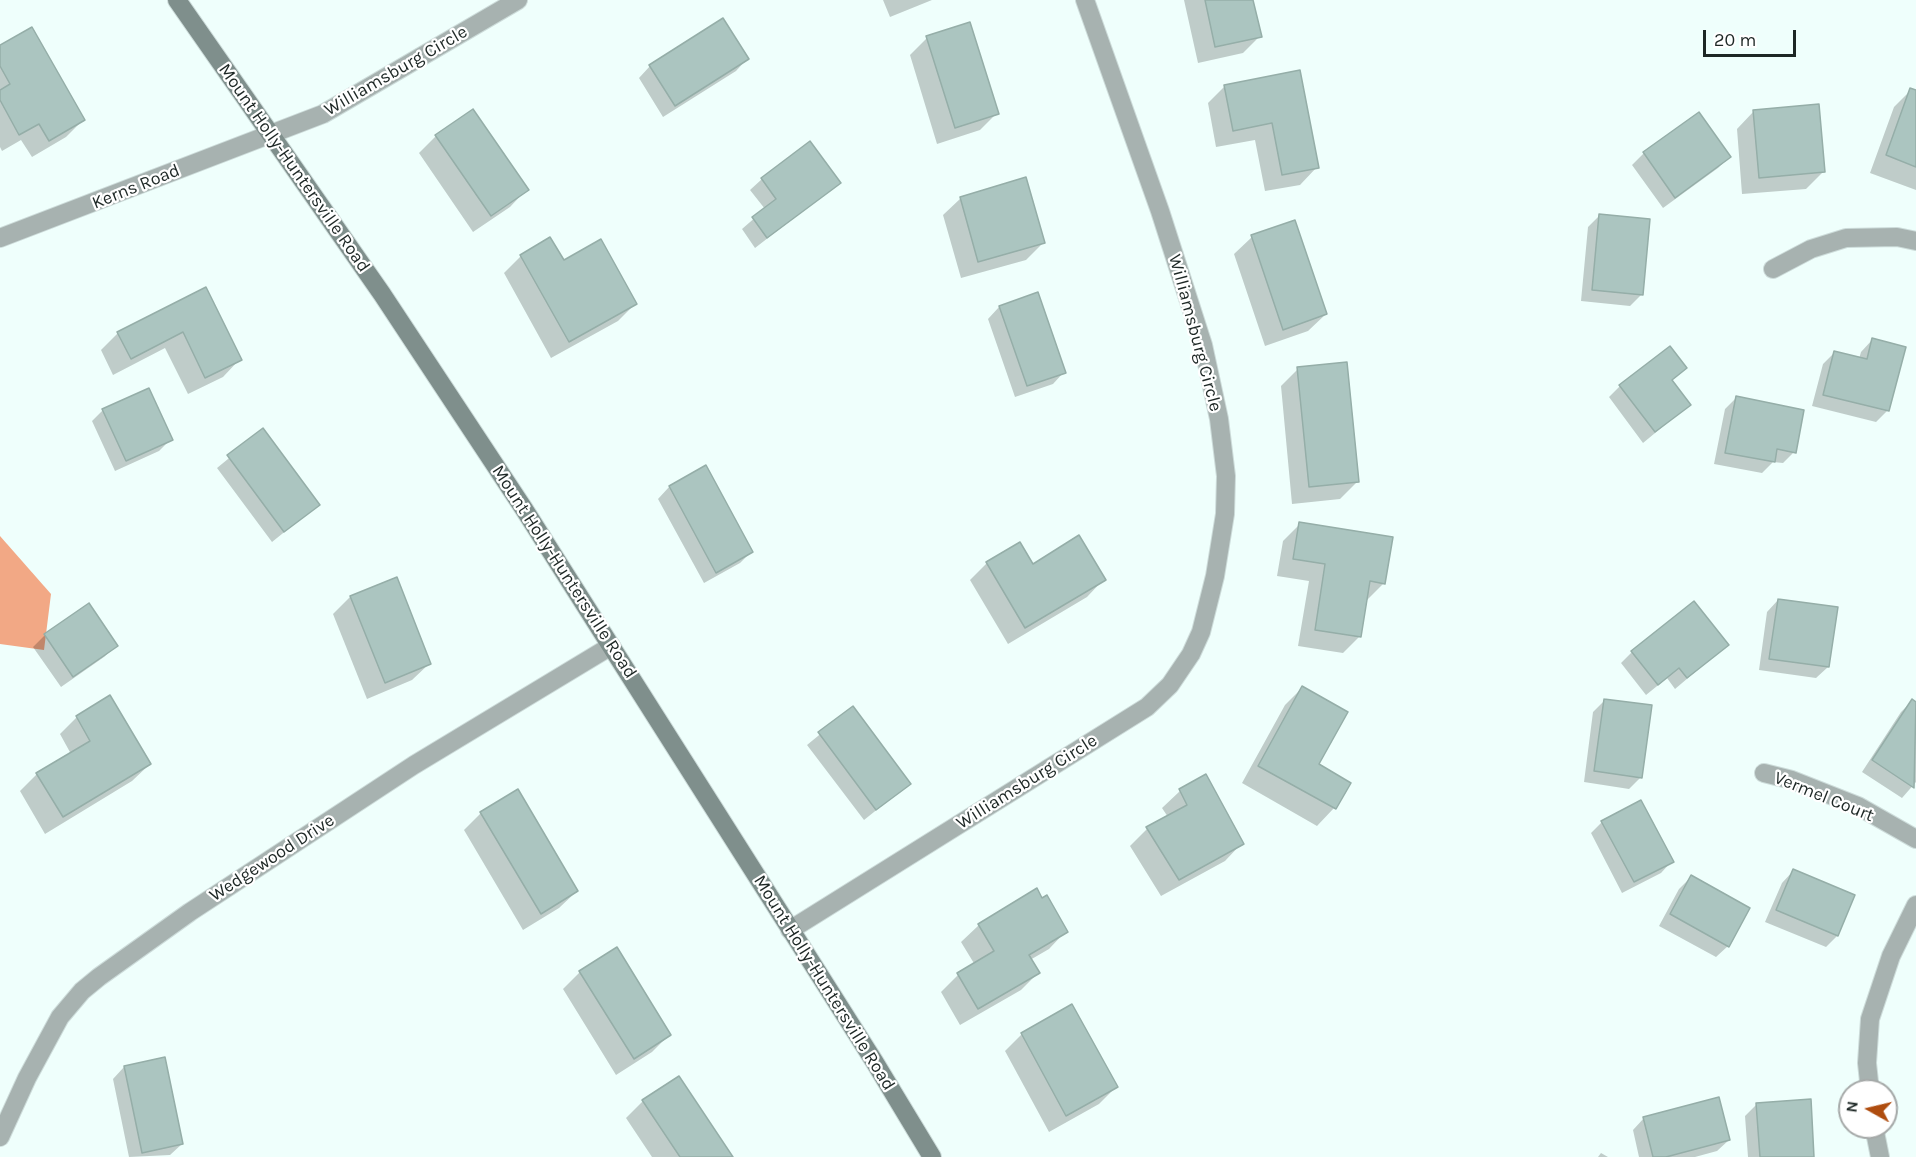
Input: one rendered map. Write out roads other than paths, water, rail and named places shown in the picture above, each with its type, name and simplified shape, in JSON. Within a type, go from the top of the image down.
[{"type":"main road","name":"Mount Holly-Huntersville Road","points":[[177,0],[395,314],[611,646],[932,1157]]},
{"type":"street","name":"Williamsburg Circle","points":[[271,134],[323,114],[518,0]]},
{"type":"street","name":"Williamsburg Circle","points":[[790,930],[1147,707],[1170,685],[1191,654],[1201,632],[1215,576],[1225,514],[1226,476],[1219,419],[1203,345],[1164,222],[1085,0]]},
{"type":"street","name":"Kerns Road","points":[[0,238],[271,134]]},
{"type":"street","points":[[1773,269],[1811,249],[1846,238],[1887,237],[1916,241]]},
{"type":"street","name":"Wedgewood Drive","points":[[0,1137],[27,1078],[60,1017],[82,991],[99,977],[190,912],[414,765],[611,646]]},
{"type":"street","name":"Vermel Court","points":[[1764,773],[1792,780],[1858,806],[1916,839]]},
{"type":"street","points":[[1869,1079],[1867,1063],[1870,1019],[1891,956],[1916,905]]},
{"type":"street","points":[[1876,1139],[1880,1157]]}]
